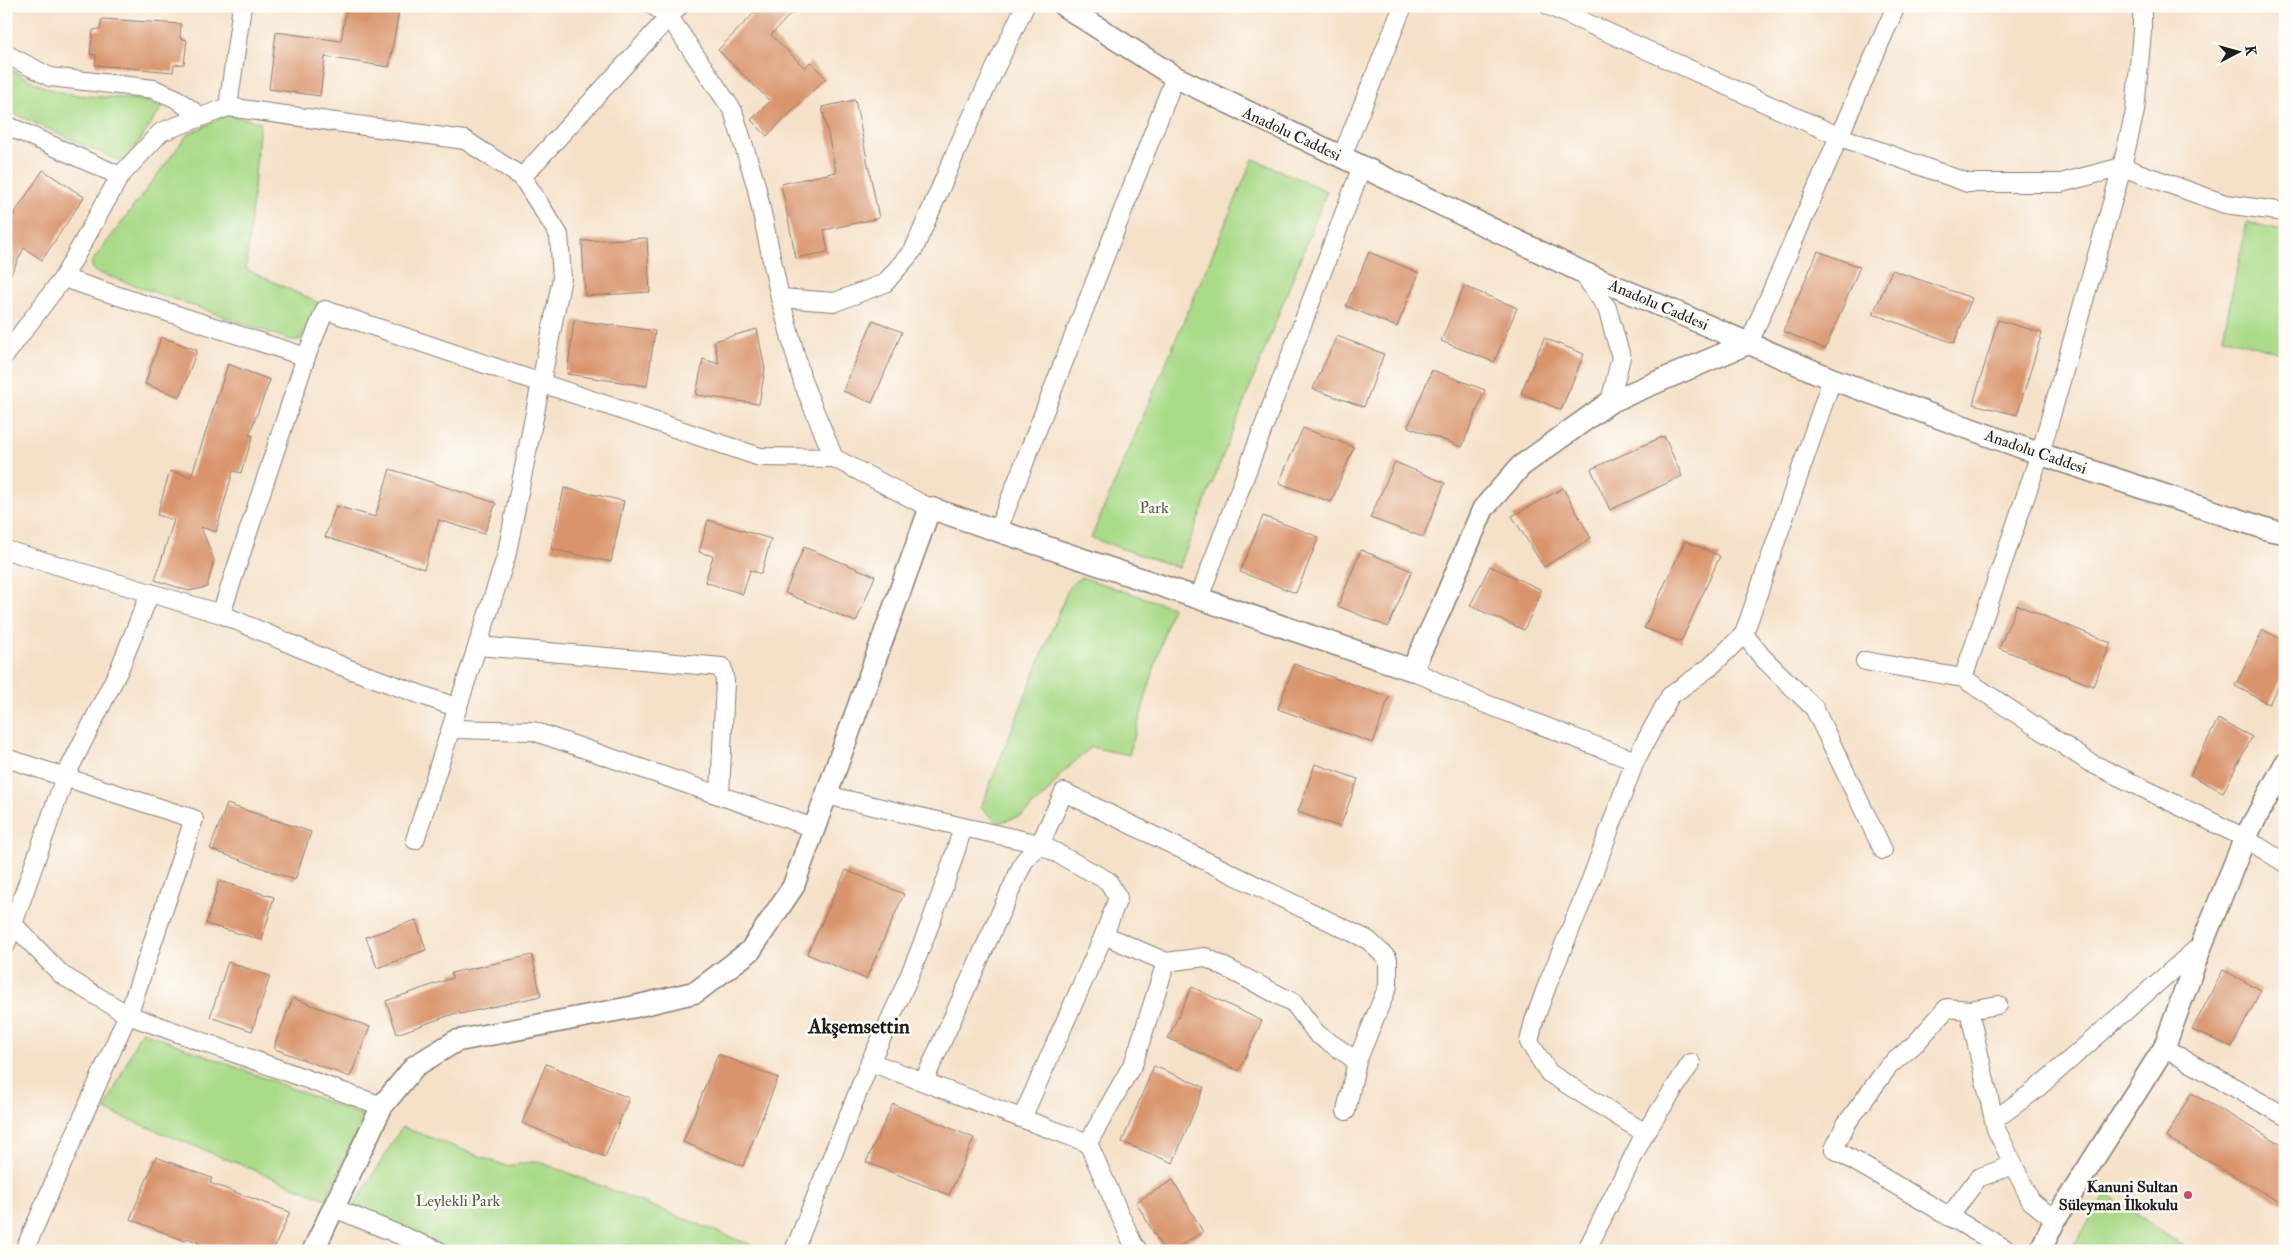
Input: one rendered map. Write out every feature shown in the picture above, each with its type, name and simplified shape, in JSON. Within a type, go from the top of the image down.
[{"type":"street","points":[[228,107],[242,6]]},
{"type":"street","points":[[654,6],[674,12],[733,111],[756,185],[780,298],[803,384],[834,458]]},
{"type":"street","points":[[780,298],[835,302],[885,284],[914,250],[962,138],[1025,6]]},
{"type":"street","name":"Anadolu Caddesi","points":[[1064,6],[1175,77],[1582,272],[1832,379],[2040,454],[2270,530],[2285,533]]},
{"type":"street","points":[[1342,156],[1404,6]]},
{"type":"street","points":[[1549,6],[1838,136],[1968,183],[2061,183],[2122,168],[2225,204],[2285,212]]},
{"type":"street","points":[[1412,670],[1441,608],[1483,508],[1521,466],[1610,402],[1750,343],[1838,136],[1896,6]]},
{"type":"street","points":[[1963,678],[2040,454],[2122,168],[2135,112],[2142,31],[2142,6]]},
{"type":"street","points":[[522,177],[674,12]]},
{"type":"street","points":[[6,54],[50,77],[154,89],[175,98],[201,117]]},
{"type":"street","points":[[998,530],[1175,77]]},
{"type":"street","points":[[6,354],[63,278],[120,176],[161,132],[228,107],[465,140],[522,177],[559,235],[562,278],[506,557],[416,840]]},
{"type":"street","points":[[6,125],[120,176]]},
{"type":"street","points":[[1199,598],[1362,166]]},
{"type":"street","points":[[1582,272],[1607,308],[1621,357],[1610,402]]},
{"type":"street","points":[[63,278],[306,357]]},
{"type":"street","points":[[221,614],[306,357],[326,310],[760,457],[834,458],[930,508],[1412,670],[1473,699],[1635,761]]},
{"type":"street","points":[[1645,1133],[1549,1073],[1529,1042],[1534,1021],[1589,885],[1635,761],[1670,696],[1710,667],[1744,634],[1832,379]]},
{"type":"street","points":[[313,1251],[382,1106],[415,1066],[456,1041],[633,1007],[696,992],[750,951],[793,887],[930,508]]},
{"type":"street","points":[[6,550],[221,614],[349,669],[458,708]]},
{"type":"street","points":[[6,945],[65,777],[119,670],[150,593]]},
{"type":"street","points":[[1744,634],[1762,657],[1814,708],[1883,850]]},
{"type":"street","points":[[478,646],[722,667],[725,681],[720,795]]},
{"type":"street","points":[[1865,661],[1963,678],[2089,762],[2245,838],[2285,863]]},
{"type":"street","points":[[451,729],[533,731],[814,828]]},
{"type":"street","points":[[6,758],[194,819],[128,1015],[24,1251]]},
{"type":"street","points":[[2040,1251],[2055,1220],[2164,1048],[2202,944],[2245,838],[2285,764]]},
{"type":"street","points":[[924,1081],[1024,861],[1040,844],[1064,792],[1368,940],[1388,959],[1388,986],[1357,1061],[1346,1111]]},
{"type":"street","points":[[826,795],[1040,844],[1108,881],[1118,898],[1104,935],[1022,1118]]},
{"type":"street","points":[[794,1251],[870,1062],[904,990],[950,870],[963,827]]},
{"type":"street","points":[[13,924],[62,974],[128,1015],[382,1106]]},
{"type":"street","points":[[1104,935],[1166,962],[1205,957],[1294,1003],[1318,1034],[1357,1061]]},
{"type":"street","points":[[1994,1120],[2034,1092],[2202,944]]},
{"type":"street","points":[[1088,1143],[1134,1062],[1166,962]]},
{"type":"street","points":[[1998,1005],[1970,1010],[1947,1008],[1916,1043],[1889,1066],[1846,1124],[1834,1149],[2009,1251]]},
{"type":"street","points":[[1970,1010],[1996,1130],[2031,1201],[2055,1220]]},
{"type":"street","points":[[2164,1048],[2285,1116]]},
{"type":"street","points":[[870,1062],[1088,1143],[1133,1244],[1139,1251]]},
{"type":"street","points":[[1586,1251],[1645,1133],[1691,1063]]},
{"type":"street","points":[[1949,1216],[1978,1178],[2014,1165]]},
{"type":"street","points":[[334,1208],[439,1251]]},
{"type":"green space","points":[[6,67],[52,90],[80,95],[150,102],[163,106],[126,161],[115,159],[6,110]]},
{"type":"green space","points":[[228,115],[260,122],[246,269],[319,303],[300,340],[291,340],[94,271],[91,263],[188,134]]},
{"type":"green space","name":"Park","points":[[1253,159],[1327,191],[1179,568],[1091,538]]},
{"type":"green space","points":[[2247,222],[2285,231],[2285,354],[2223,337]]},
{"type":"green space","points":[[1081,577],[1172,607],[1129,755],[1091,747],[1061,774],[1049,791],[1023,815],[998,823],[981,807],[1069,587]]},
{"type":"green space","points":[[141,1031],[364,1116],[326,1199],[105,1110]]},
{"type":"green space","name":"Leylekli Park","points":[[402,1127],[506,1166],[538,1161],[766,1251],[455,1251],[354,1206]]},
{"type":"green space","points":[[2107,1194],[2190,1251],[2080,1251],[2073,1246]]},
{"type":"building","points":[[347,6],[372,6],[399,11],[389,67],[325,57],[320,96],[269,89],[276,32],[341,41]]},
{"type":"building","points":[[761,6],[798,6],[771,35],[805,68],[810,62],[826,78],[767,136],[751,120],[770,101],[718,50]]},
{"type":"building","points":[[102,19],[181,24],[180,38],[187,40],[184,64],[174,65],[173,72],[95,65],[96,55],[90,54],[93,30],[100,29]]},
{"type":"building","points":[[855,100],[879,218],[824,230],[828,252],[796,258],[781,184],[836,172],[822,107]]},
{"type":"building","points":[[43,170],[84,197],[42,260],[24,248],[6,284],[6,226]]},
{"type":"building","points":[[647,238],[650,292],[585,296],[582,241]]},
{"type":"building","points":[[1818,251],[1860,267],[1825,349],[1783,331]]},
{"type":"building","points":[[1369,252],[1419,273],[1397,327],[1346,306]]},
{"type":"building","points":[[1892,270],[1972,298],[1954,343],[1873,314]]},
{"type":"building","points":[[1464,286],[1517,308],[1494,362],[1441,341]]},
{"type":"building","points":[[574,320],[655,331],[647,386],[567,374]]},
{"type":"building","points":[[873,320],[902,332],[872,403],[843,391]]},
{"type":"building","points":[[1998,320],[2042,333],[2017,415],[1973,404]]},
{"type":"building","points":[[757,329],[765,369],[759,404],[696,395],[703,359],[719,364],[714,341]]},
{"type":"building","points":[[1337,336],[1384,354],[1364,407],[1313,389]]},
{"type":"building","points":[[161,337],[197,350],[180,397],[145,384]]},
{"type":"building","points":[[1544,338],[1584,354],[1561,410],[1521,393]]},
{"type":"building","points":[[228,364],[270,380],[249,435],[253,436],[241,473],[233,471],[216,532],[201,527],[214,560],[207,587],[189,591],[155,580],[174,520],[157,515],[170,471],[191,477]]},
{"type":"building","points":[[1432,370],[1485,390],[1462,447],[1408,427]]},
{"type":"building","points":[[1303,428],[1354,447],[1331,502],[1279,483]]},
{"type":"building","points":[[1664,436],[1682,476],[1610,510],[1591,469]]},
{"type":"building","points":[[1395,462],[1445,483],[1423,537],[1370,518]]},
{"type":"building","points":[[390,469],[496,503],[484,534],[439,520],[424,569],[325,537],[336,506],[375,517]]},
{"type":"building","points":[[564,488],[624,501],[611,562],[551,549]]},
{"type":"building","points":[[1563,488],[1591,538],[1544,567],[1512,516]]},
{"type":"building","points":[[1263,516],[1319,537],[1296,593],[1240,572]]},
{"type":"building","points":[[708,520],[771,539],[761,574],[750,570],[743,594],[705,582],[713,556],[699,552]]},
{"type":"building","points":[[1685,541],[1720,556],[1681,642],[1644,628]]},
{"type":"building","points":[[804,547],[875,576],[856,622],[785,593]]},
{"type":"building","points":[[1361,550],[1412,571],[1388,627],[1338,606]]},
{"type":"building","points":[[1490,566],[1540,589],[1540,595],[1524,630],[1470,606]]},
{"type":"building","points":[[2017,605],[2111,643],[2093,686],[1999,648]]},
{"type":"building","points":[[2263,630],[2285,641],[2285,672],[2269,704],[2235,686]]},
{"type":"building","points":[[1294,664],[1389,697],[1373,743],[1278,709]]},
{"type":"building","points":[[2218,719],[2252,737],[2223,792],[2190,775]]},
{"type":"building","points":[[1315,764],[1358,779],[1340,827],[1298,812]]},
{"type":"building","points":[[227,804],[311,832],[295,880],[210,849]]},
{"type":"building","points":[[846,870],[904,894],[866,979],[807,954]]},
{"type":"building","points":[[219,881],[274,897],[262,940],[206,924]]},
{"type":"building","points":[[416,920],[426,950],[377,968],[366,937]]},
{"type":"building","points":[[532,955],[541,996],[460,1014],[459,1012],[397,1034],[386,1001],[452,978],[451,973]]},
{"type":"building","points":[[228,962],[270,976],[252,1031],[210,1017]]},
{"type":"building","points":[[2223,970],[2261,990],[2232,1047],[2192,1030]]},
{"type":"building","points":[[1192,987],[1262,1021],[1239,1071],[1168,1038]]},
{"type":"building","points":[[293,998],[370,1027],[350,1077],[275,1049],[275,1043]]},
{"type":"building","points":[[718,1054],[778,1078],[743,1166],[683,1142]]},
{"type":"building","points":[[546,1064],[629,1098],[605,1157],[522,1123]]},
{"type":"building","points":[[1154,1066],[1204,1087],[1173,1163],[1122,1142]]},
{"type":"building","points":[[2191,1093],[2285,1146],[2285,1205],[2166,1137]]},
{"type":"building","points":[[893,1104],[974,1138],[949,1195],[866,1162]]},
{"type":"building","points":[[156,1157],[212,1178],[210,1183],[290,1212],[273,1251],[217,1251],[187,1238],[185,1241],[130,1219]]},
{"type":"building","points":[[1173,1180],[1203,1232],[1171,1251],[1164,1251],[1136,1202]]},
{"type":"place","name":"Kanuni Sultan Süleyman İlkokulu","points":[[2188,1195]]},
{"type":"district","name":"Akşemsettin","points":[[859,1026]]}]
